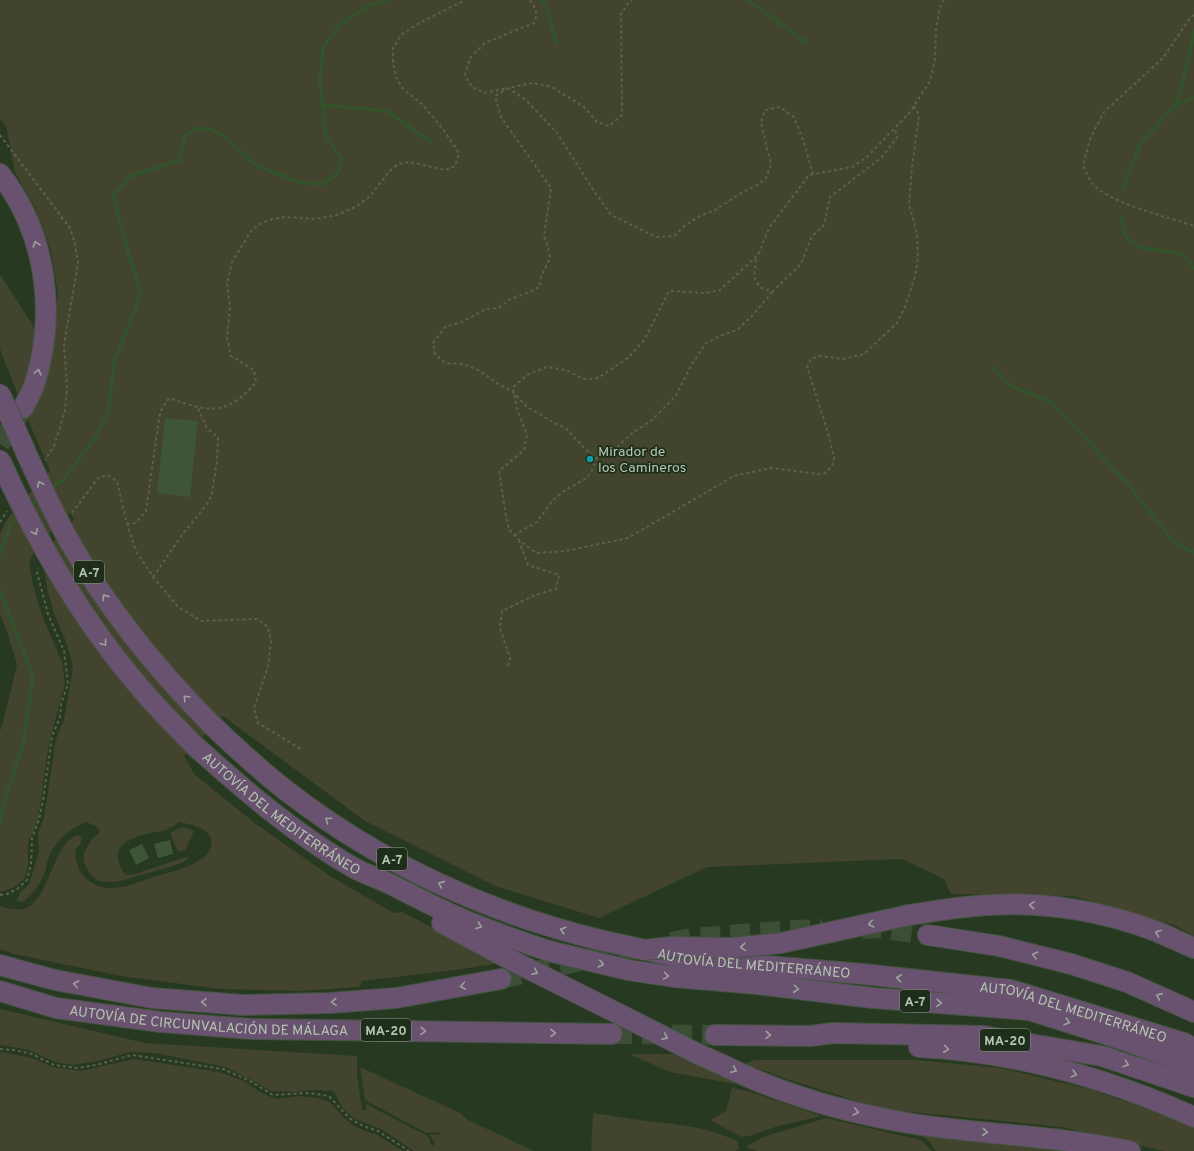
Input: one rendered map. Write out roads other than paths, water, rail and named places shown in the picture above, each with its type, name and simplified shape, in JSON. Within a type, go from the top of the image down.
[{"type":"highway","points":[[0,174],[19,204],[33,233],[42,267],[46,294],[46,328],[40,361],[33,387],[23,408]]},
{"type":"highway","name":"AUTOVÍA DEL MEDITERRÁNEO","points":[[0,394],[42,489],[69,540],[99,589],[127,629],[157,666],[185,698],[213,726],[288,792],[335,825],[384,855],[435,882],[468,897],[522,918],[600,940],[684,959],[863,974],[1011,990],[1184,1043],[1194,1048]]},
{"type":"highway","name":"AUTOVÍA DEL MEDITERRÁNEO","points":[[0,460],[16,496],[46,553],[76,603],[136,684],[195,746],[221,770],[267,808],[354,869],[379,879],[468,922],[520,942],[549,951],[628,970],[674,978],[757,984],[873,998],[1029,1010],[1124,1040],[1194,1067]]},
{"type":"highway","points":[[354,869],[376,888],[511,960],[698,1054],[754,1080],[828,1105],[903,1122],[1050,1139],[1130,1151]]},
{"type":"highway","points":[[645,950],[672,947],[732,948],[781,943],[908,916],[958,907],[992,904],[1058,907],[1085,912],[1123,921],[1157,932],[1194,948]]},
{"type":"highway","points":[[928,935],[999,946],[1071,964],[1127,982],[1194,1012]]},
{"type":"highway","name":"AUTOVÍA DE CIRCUNVALACIÓN DE MÁLAGA","points":[[0,965],[55,980],[152,998],[243,1005],[330,1003],[396,998],[501,979]]},
{"type":"highway","name":"AUTOVÍA DE CIRCUNVALACIÓN DE MÁLAGA","points":[[0,991],[56,1008],[161,1022],[251,1029],[612,1034]]},
{"type":"highway","name":"MA-20","points":[[715,1034],[810,1036],[833,1032],[983,1036],[1102,1056],[1194,1087]]},
{"type":"highway","points":[[810,1036],[834,1042],[943,1048],[1016,1060],[1092,1078],[1160,1101],[1194,1117]]},
{"type":"waterway","points":[[50,490],[64,479],[96,437],[108,413],[115,359],[135,310],[140,290],[113,195],[130,176],[180,160],[185,135],[198,128],[209,129],[224,136],[257,166],[302,183],[324,184],[339,172],[341,158],[329,141],[325,132],[320,80],[323,47],[339,26],[350,17],[371,5],[387,0]]},
{"type":"waterway","points":[[541,0],[545,5],[557,43]]},
{"type":"waterway","points":[[748,0],[807,43]]},
{"type":"waterway","points":[[1176,105],[1184,78],[1194,31]]},
{"type":"waterway","points":[[1123,188],[1141,142],[1176,105],[1194,97]]},
{"type":"waterway","points":[[322,105],[387,111],[431,142]]},
{"type":"waterway","points":[[1122,217],[1124,234],[1138,247],[1183,254],[1194,269]]},
{"type":"waterway","points":[[993,367],[1011,386],[1051,402],[1127,483],[1173,541],[1194,553]]},
{"type":"waterway","points":[[30,507],[41,498]]},
{"type":"waterway","points":[[0,555],[11,522],[19,516]]},
{"type":"waterway","points":[[0,590],[33,676],[23,744],[5,799],[0,824]]},
{"type":"tunnel","points":[[0,444],[21,412]]},
{"type":"tunnel","points":[[862,929],[876,928],[928,935]]},
{"type":"tunnel","points":[[671,942],[692,938],[822,929]]},
{"type":"tunnel","points":[[501,979],[641,948]]},
{"type":"tunnel","points":[[612,1034],[715,1035]]},
{"type":"place","name":"Mirador de los Camineros","points":[[590,459]]}]
